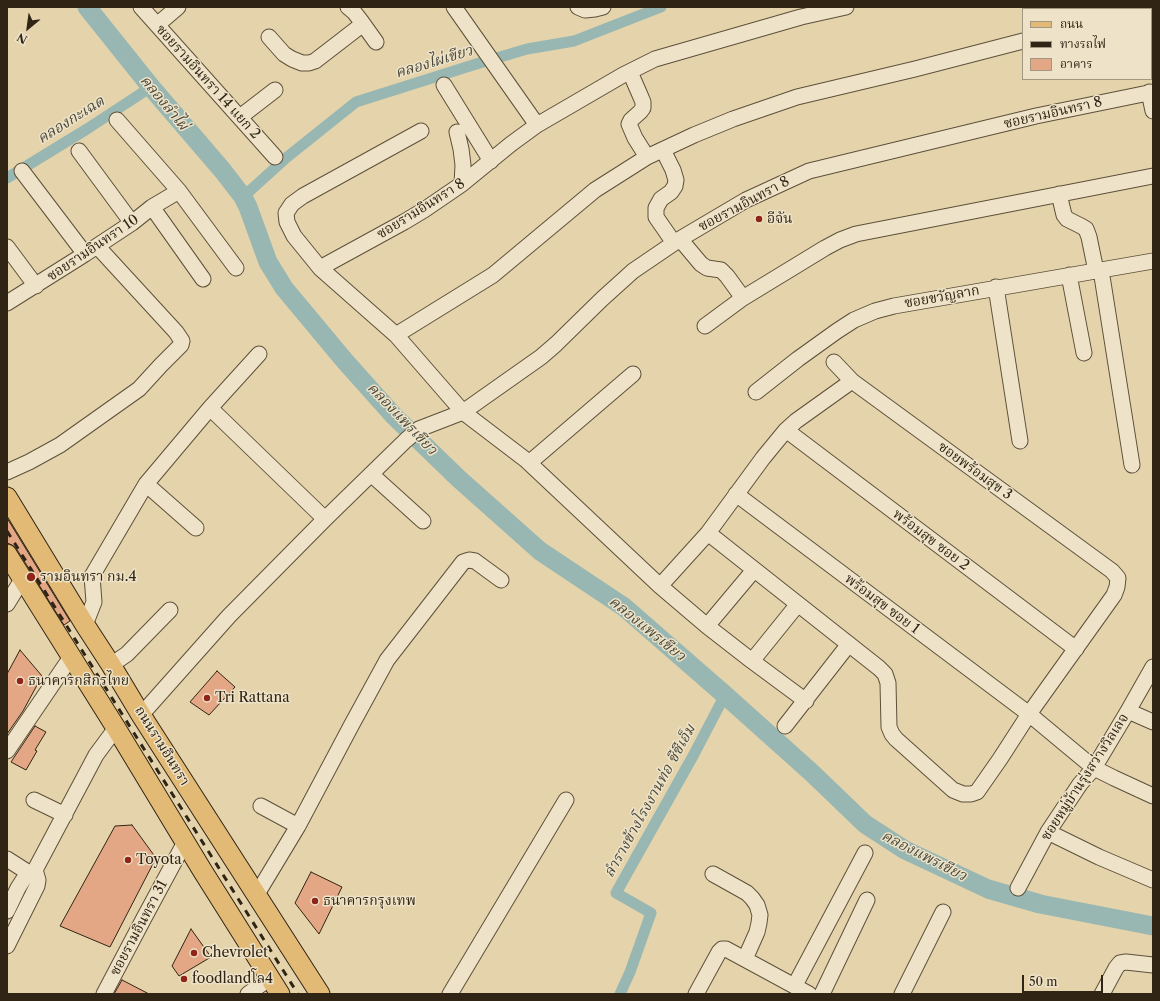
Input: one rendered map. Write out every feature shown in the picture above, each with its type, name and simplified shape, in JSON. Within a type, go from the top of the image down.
[{"type":"main road","name":"ถนนรามอินทรา","points":[[7,497],[141,715],[320,994]]},
{"type":"main road","points":[[7,554],[280,994]]},
{"type":"street","name":"ซอยรามอินทรา 14 แยก 2","points":[[141,7],[240,116],[275,157]]},
{"type":"street","points":[[157,25],[178,7]]},
{"type":"street","points":[[348,7],[354,12],[376,42]]},
{"type":"street","points":[[454,7],[537,125]]},
{"type":"street","points":[[578,7],[585,10],[603,7]]},
{"type":"street","name":"ซอยรามอินทรา 8","points":[[320,268],[404,222],[462,184],[537,125],[655,59],[801,17],[846,7]]},
{"type":"street","points":[[269,37],[284,54],[302,63],[309,63],[315,61],[363,24]]},
{"type":"street","points":[[396,335],[493,275],[595,190],[647,157],[733,119],[797,97],[1022,41]]},
{"type":"street","points":[[630,72],[640,95],[643,108],[629,124],[635,138],[647,157]]},
{"type":"street","points":[[444,85],[491,161]]},
{"type":"street","points":[[240,116],[275,90]]},
{"type":"street","name":"ซอยรามอินทรา 8","points":[[141,715],[219,628],[325,519],[406,440],[419,429],[463,412],[541,357],[633,271],[677,241],[746,200],[810,171],[1036,116],[1151,92],[1153,111]]},
{"type":"street","points":[[117,120],[179,191],[236,268]]},
{"type":"street","points":[[421,131],[303,196],[292,204],[286,213],[287,222],[294,236],[320,268],[396,335],[463,412],[530,463],[660,586],[707,626],[806,701]]},
{"type":"street","points":[[457,132],[461,150],[462,184]]},
{"type":"street","points":[[663,150],[673,170],[676,180],[675,186],[671,192],[661,199],[656,208],[656,217],[677,241],[701,264],[707,268],[721,270],[743,298]]},
{"type":"street","points":[[79,151],[132,223]]},
{"type":"street","points":[[22,171],[85,254]]},
{"type":"street","points":[[705,326],[743,298],[835,243],[856,234],[1153,176]]},
{"type":"street","name":"ซอยรามอินทรา 10","points":[[7,303],[36,286],[179,191]]},
{"type":"street","points":[[1059,194],[1064,216],[1086,229],[1099,271],[1132,465]]},
{"type":"street","points":[[152,208],[203,279]]},
{"type":"street","points":[[7,472],[60,445],[139,389],[181,345],[182,340],[176,332],[97,246]]},
{"type":"street","points":[[7,247],[36,286]]},
{"type":"street","name":"ซอยขวัญลาก","points":[[756,392],[837,331],[854,320],[875,311],[894,306],[1153,261]]},
{"type":"street","points":[[1069,275],[1084,353]]},
{"type":"street","points":[[996,288],[1020,441]]},
{"type":"street","points":[[85,626],[94,602],[92,576],[146,484],[210,408],[259,354]]},
{"type":"street","name":"ซอยพร้อมสุข 3","points":[[834,362],[852,381],[1112,571],[1118,578],[1114,595],[1076,649]]},
{"type":"street","points":[[530,463],[634,374]]},
{"type":"street","points":[[660,586],[708,533],[763,458],[786,430],[796,421],[852,381]]},
{"type":"street","points":[[210,408],[325,519]]},
{"type":"street","name":"พร้อมสุข ซอย 2","points":[[786,430],[1076,649]]},
{"type":"street","points":[[370,474],[423,521]]},
{"type":"street","points":[[146,484],[196,528]]},
{"type":"street","name":"พร้อมสุข ซอย 1","points":[[736,494],[1029,714],[1094,768],[1153,796]]},
{"type":"street","points":[[708,533],[885,674],[888,683],[890,727],[892,734],[953,790],[963,794],[971,794],[980,789],[1029,714],[1076,649]]},
{"type":"street","points":[[256,894],[298,826],[387,660],[463,562],[469,560],[475,561],[501,580]]},
{"type":"street","points":[[707,626],[754,570]]},
{"type":"street","points":[[7,604],[22,578]]},
{"type":"street","points":[[752,661],[798,604]]},
{"type":"street","points":[[111,665],[127,654],[170,610]]},
{"type":"street","points":[[785,726],[849,644]]},
{"type":"street","points":[[7,751],[71,657]]},
{"type":"street","name":"ซอยหมู่บ้านรุ่งสว่างวิลเลจ","points":[[1018,888],[1048,832],[1080,784],[1094,768],[1153,667]]},
{"type":"street","points":[[1128,711],[1153,722]]},
{"type":"street","points":[[7,911],[18,888],[32,871],[65,815],[96,755],[116,728]]},
{"type":"street","points":[[34,800],[65,815]]},
{"type":"street","points":[[450,994],[566,800]]},
{"type":"street","points":[[261,806],[298,826]]},
{"type":"street","points":[[1048,832],[1099,857],[1153,880]]},
{"type":"street","name":"ซอยรามอินทรา 31","points":[[104,994],[186,842]]},
{"type":"street","points":[[795,985],[865,853]]},
{"type":"street","points":[[7,859],[32,871],[38,880],[37,886],[7,946]]},
{"type":"street","points":[[713,874],[747,893],[757,905],[760,915],[757,932],[745,959]]},
{"type":"street","points":[[822,994],[867,900]]},
{"type":"street","points":[[902,994],[943,912]]},
{"type":"street","points":[[696,994],[719,952],[722,949],[726,949],[795,985],[809,994]]},
{"type":"street","points":[[1102,994],[1120,963],[1126,962],[1153,965]]},
{"type":"street","points":[[248,994],[270,978]]},
{"type":"building","points":[[7,518],[70,621],[64,625],[16,548],[7,543]]},
{"type":"building","points":[[20,650],[42,676],[23,711],[7,734],[7,674]]},
{"type":"building","points":[[217,671],[235,687],[209,715],[190,702]]},
{"type":"building","points":[[35,726],[46,732],[35,750],[37,751],[26,770],[11,762]]},
{"type":"building","points":[[132,825],[156,858],[110,947],[60,926],[115,826]]},
{"type":"building","points":[[311,872],[342,887],[319,934],[295,903]]},
{"type":"building","points":[[191,929],[211,957],[179,976],[172,966]]},
{"type":"building","points":[[122,980],[126,982],[149,994],[114,994]]},
{"type":"waterway","name":"คลองแพรเขียว","points":[[87,7],[151,87],[223,171],[243,197],[268,262],[284,288],[344,360],[394,416],[458,478],[540,551],[624,607],[812,773],[865,824],[905,850],[988,889],[1040,904],[1153,926]]},
{"type":"waterway","name":"คลองไผ่เขียว","points":[[243,197],[286,158],[356,102],[527,49],[574,41],[661,7]]},
{"type":"waterway","name":"คลองกะเฉด","points":[[7,178],[87,129],[151,87]]},
{"type":"waterway","name":"ลำรางข้างโรงงานท่อ ซีซีเอ็ม","points":[[620,994],[630,972],[651,913],[616,893],[693,756],[725,695]]},
{"type":"railway","points":[[7,531],[298,994]]},
{"type":"place","name":"อีจัน","points":[[759,219]]},
{"type":"place","name":"รามอินทรา กม.4","points":[[31,577]]},
{"type":"place","name":"ธนาคารกสิกรไทย","points":[[20,681]]},
{"type":"place","name":"Tri Rattana","points":[[207,698]]},
{"type":"place","name":"Toyota","points":[[128,860]]},
{"type":"place","name":"ธนาคารกรุงเทพ","points":[[315,901]]},
{"type":"place","name":"Chevrolet","points":[[194,953]]},
{"type":"place","name":"foodlandโล4","points":[[184,979]]},
{"type":"water label","name":"คลองลำไผ่","points":[[164,103]]}]
